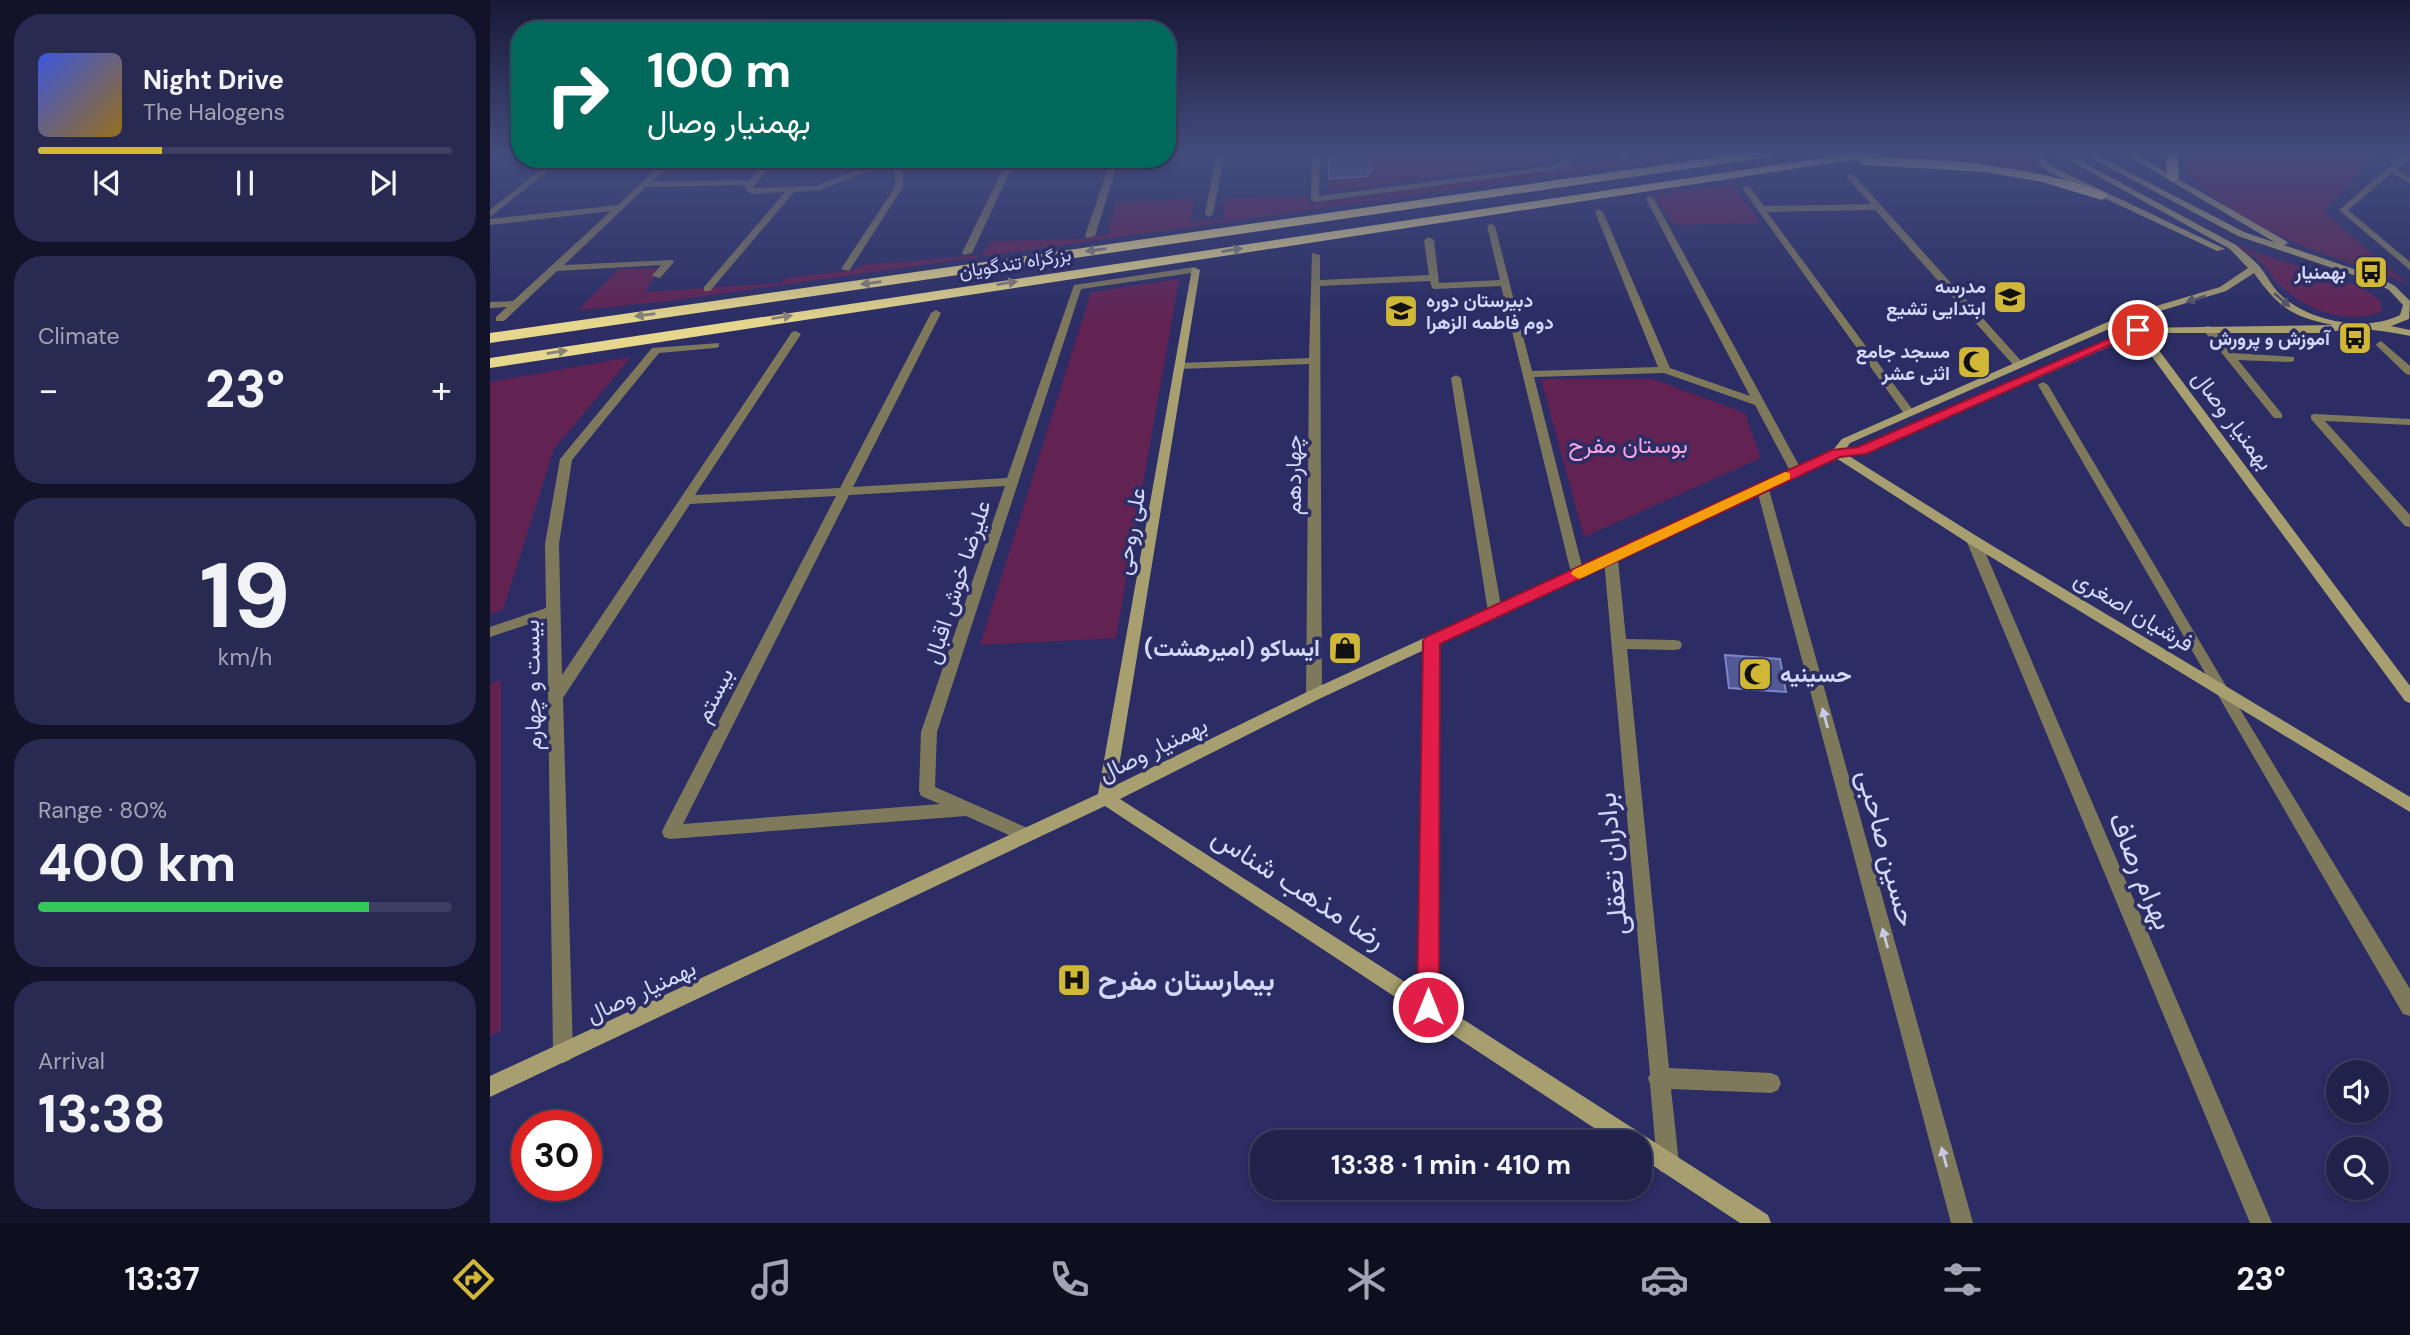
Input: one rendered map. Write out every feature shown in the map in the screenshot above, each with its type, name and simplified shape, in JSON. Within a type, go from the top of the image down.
[{"type":"highway","name":"بزرگراه تندگویان","points":[[490,338],[1375,210]]},
{"type":"highway","name":"بزرگراه تندگویان","points":[[490,363],[1499,210]]},
{"type":"main road","points":[[2133,210],[2254,266]]},
{"type":"main road","points":[[2166,210],[2216,237],[2254,266],[2280,300],[2293,309],[2348,325],[2410,333]]},
{"type":"main road","points":[[2195,210],[2241,234],[2358,273],[2410,296]]},
{"type":"main road","points":[[2224,210],[2308,257]]},
{"type":"main road","name":"بهمنیار وصال","points":[[1837,453],[1846,440],[2123,319],[2214,293],[2240,279],[2254,266]]},
{"type":"main road","name":"علی روحی","points":[[1106,798],[1195,270]]},
{"type":"main road","points":[[2376,327],[2396,323],[2405,317],[2407,305],[2392,288]]},
{"type":"main road","points":[[2138,330],[2326,330],[2348,325]]},
{"type":"main road","name":"بهمنیار وصال","points":[[490,1087],[1106,798],[1314,695],[1611,560],[1762,486],[1837,453],[1861,451],[2138,330],[2410,697]]},
{"type":"main road","name":"فرشیان اصغری","points":[[1837,453],[1973,540],[2410,805]]},
{"type":"main road","name":"رضا مذهب شناس","points":[[1106,798],[1617,1130]]},
{"type":"main road","name":"رضا مذهب شناس","points":[[1652,1153],[1760,1223]]},
{"type":"street","points":[[490,222],[594,210]]},
{"type":"street","points":[[500,319],[618,210]]},
{"type":"street","points":[[707,289],[775,210]]},
{"type":"street","points":[[846,269],[884,210]]},
{"type":"street","points":[[967,253],[988,210]]},
{"type":"street","points":[[1090,236],[1098,210]]},
{"type":"street","points":[[1209,214],[1210,210]]},
{"type":"street","points":[[1656,210],[1796,471]]},
{"type":"street","points":[[1763,210],[1909,413]]},
{"type":"street","points":[[1878,210],[2020,365]]},
{"type":"street","points":[[2343,210],[2410,267]]},
{"type":"street","points":[[1599,212],[1665,370]]},
{"type":"street","points":[[1491,226],[1577,574]]},
{"type":"street","points":[[1429,240],[1435,286],[1506,283]]},
{"type":"street","name":"چهاردهم","points":[[1314,695],[1315,255]]},
{"type":"street","points":[[555,268],[669,262],[657,276]]},
{"type":"street","name":"علیرضا خوش اقبال","points":[[1026,835],[928,791],[929,732],[1077,287],[1195,270]]},
{"type":"street","points":[[1315,283],[1434,278]]},
{"type":"street","points":[[490,305],[516,304]]},
{"type":"street","name":"بیستم","points":[[936,313],[670,832],[967,809]]},
{"type":"street","points":[[2208,329],[2278,416]]},
{"type":"street","points":[[555,696],[796,334]]},
{"type":"street","points":[[2381,344],[2410,372]]},
{"type":"street","name":"بیست و چهارم","points":[[563,1053],[552,544],[566,459],[656,350],[715,345]]},
{"type":"street","points":[[2230,356],[2290,359]]},
{"type":"street","points":[[1179,366],[1315,360]]},
{"type":"street","points":[[1529,374],[1665,370],[1759,403]]},
{"type":"street","points":[[1456,378],[1495,612]]},
{"type":"street","points":[[2043,385],[2410,1007]]},
{"type":"street","points":[[2410,422],[2315,417],[2410,523]]},
{"type":"street","points":[[684,500],[1012,482]]},
{"type":"street","name":"حسین صاحبی","points":[[1762,486],[1962,1223]]},
{"type":"street","name":"بهرام رصاف","points":[[1973,540],[2261,1223]]},
{"type":"street","name":"برادران تعقلی","points":[[1611,560],[1668,1163]]},
{"type":"street","points":[[490,632],[554,611]]},
{"type":"street","points":[[1428,1007],[1432,641]]},
{"type":"street","points":[[1618,644],[1675,645]]},
{"type":"street","points":[[1658,1078],[1771,1083]]},
{"type":"green space","points":[[1113,210],[1192,210],[1190,222],[1224,219],[1224,210],[1309,210],[669,301],[578,310],[619,269],[659,268],[645,292],[780,283],[786,278],[853,270],[862,265],[981,255],[992,241],[1082,239],[1108,234]]},
{"type":"green space","points":[[1663,210],[1751,210],[1760,223],[1674,225]]},
{"type":"green space","points":[[2233,210],[2324,210],[2408,285],[2313,250]]},
{"type":"green space","points":[[2221,238],[2257,253],[2362,288],[2380,300],[2382,312],[2368,316],[2339,316],[2312,307],[2287,291],[2258,260]]},
{"type":"green space","points":[[1179,279],[1116,638],[980,645],[1091,292]]},
{"type":"green space","points":[[631,357],[554,449],[503,610],[490,614],[490,382]]},
{"type":"green space","name":"بوستان مفرح","points":[[1541,379],[1653,379],[1745,413],[1761,458],[1584,537]]},
{"type":"green space","points":[[501,680],[501,1031],[490,1036],[490,684]]},
{"type":"building","name":"حسینیه","points":[[1725,655],[1780,659],[1786,692],[1729,688]]},
{"type":"slow traffic","points":[[1579,574],[1785,476]]},
{"type":"place","name":"بهمنیار","points":[[2371,272]]},
{"type":"place","name":"مدرسه ابتدایی تشیع","points":[[2010,297]]},
{"type":"place","name":"دبیرستان دوره دوم فاطمه الزهرا","points":[[1401,311]]},
{"type":"place","name":"آموزش و پرورش","points":[[2355,338]]},
{"type":"place","name":"مسجد جامع اثنی عشر","points":[[1974,362]]},
{"type":"place","name":"ایساکو (امیرهشت)","points":[[1345,648]]},
{"type":"place","name":"حسینیه","points":[[1755,674]]},
{"type":"place","name":"بیمارستان مفرح","points":[[1074,980]]},
{"type":"route","points":[[1428,1007],[1432,641],[1611,560],[1762,486],[1837,453],[1861,451],[2138,330]]}]
